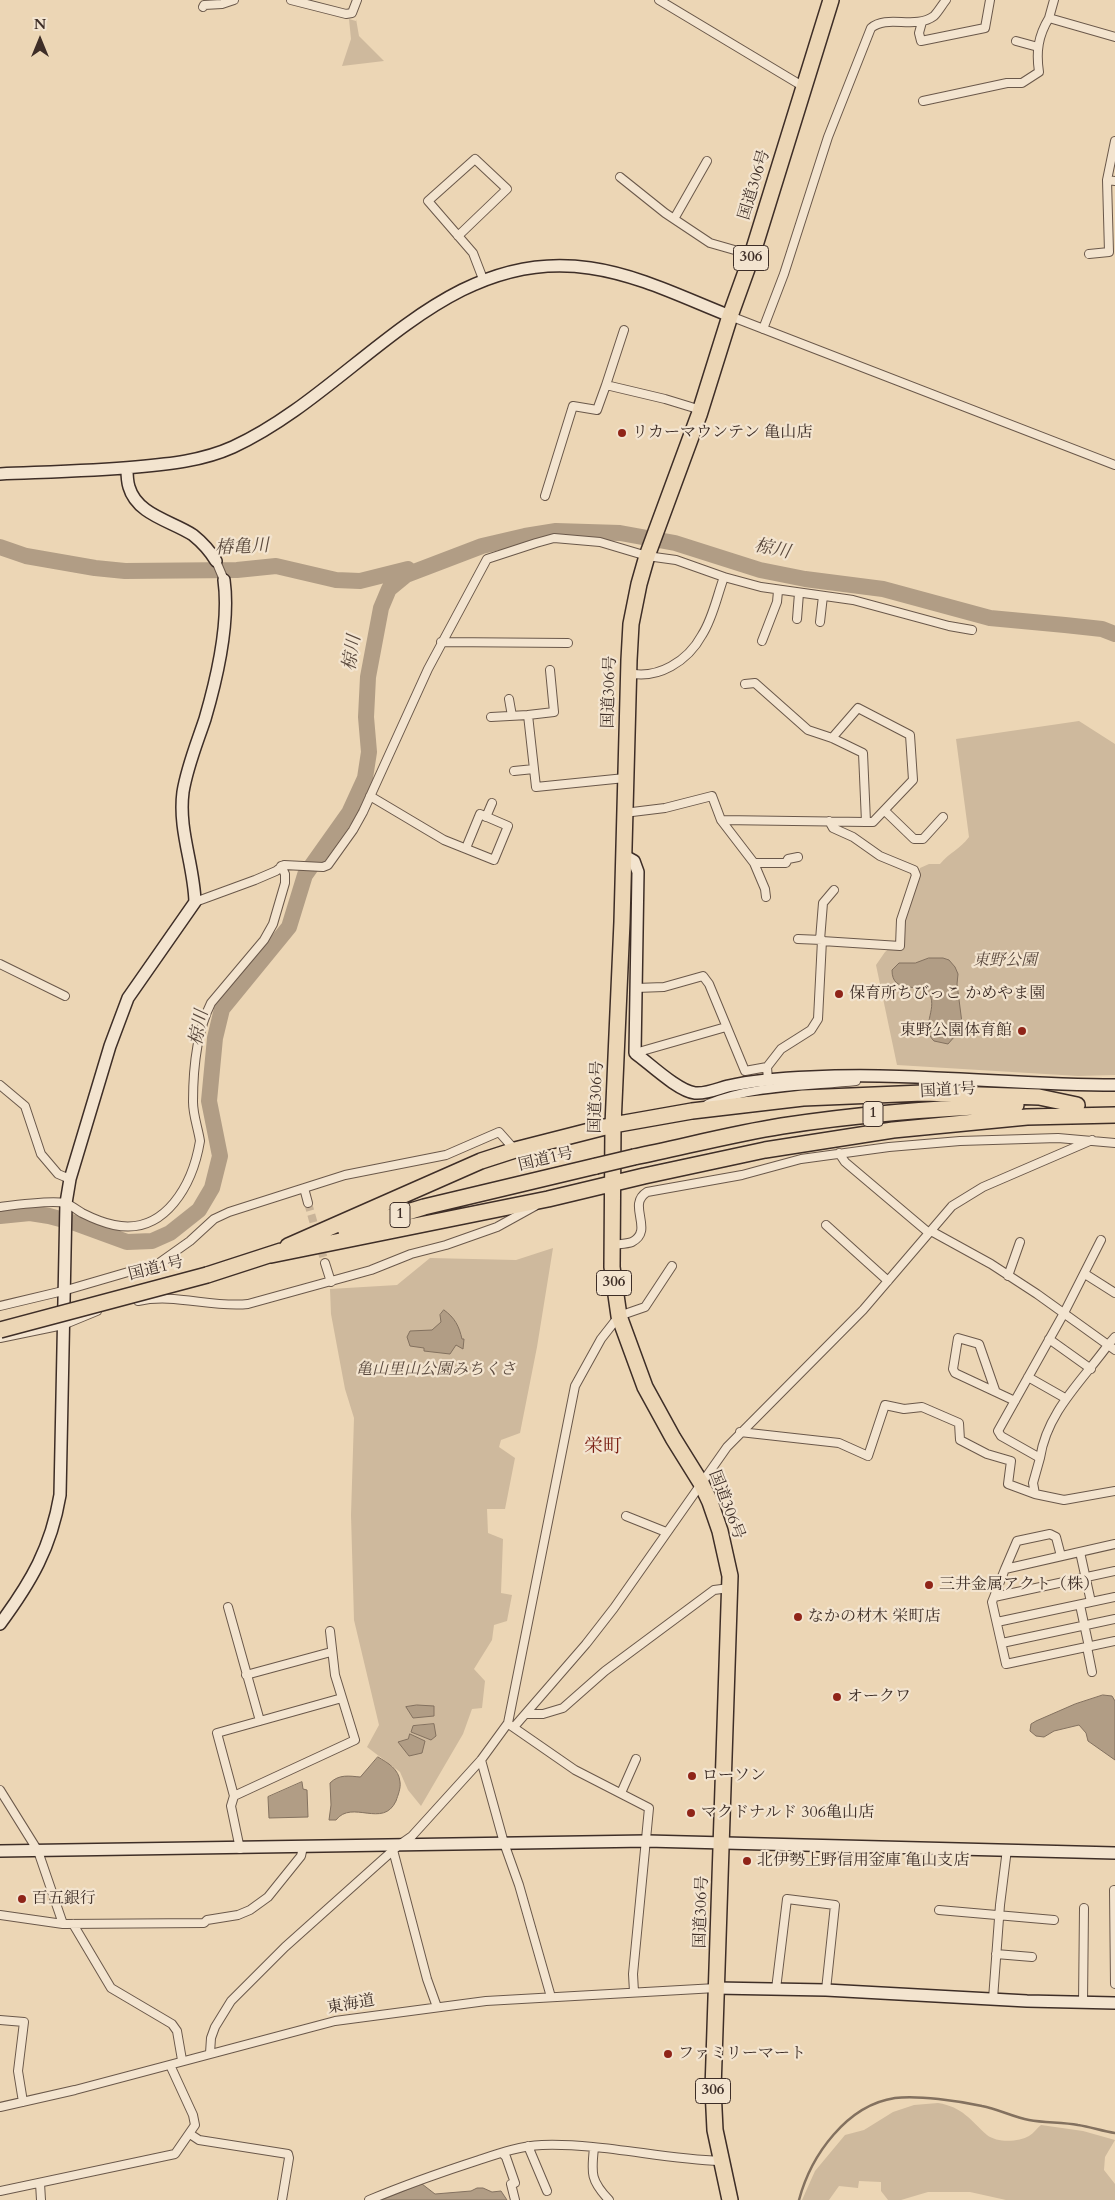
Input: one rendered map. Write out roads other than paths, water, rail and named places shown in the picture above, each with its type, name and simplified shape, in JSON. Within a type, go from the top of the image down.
[{"type":"highway","name":"国道306号","points":[[730,2200],[720,2161],[713,2110],[722,1842],[728,1568],[722,1538],[702,1483],[673,1438],[645,1387],[619,1316],[612,1267],[613,1125],[624,855],[628,672],[632,624],[639,584],[647,556],[701,410],[730,316],[752,255],[831,0]]},
{"type":"highway","points":[[271,1255],[305,1238],[481,1161],[515,1150],[613,1125],[692,1111],[803,1098],[923,1093],[1039,1097],[1077,1105]]},
{"type":"highway","name":"国道1号","points":[[0,1330],[207,1275],[424,1207],[634,1157],[780,1127],[855,1116],[971,1107],[1077,1105],[1115,1108]]},
{"type":"highway","points":[[271,1255],[548,1199],[765,1150],[893,1130],[1027,1117],[1115,1115]]},
{"type":"street","points":[[203,7],[204,5],[222,4],[232,0]]},
{"type":"street","points":[[291,0],[346,14],[352,13],[357,0]]},
{"type":"street","points":[[659,0],[804,87]]},
{"type":"street","points":[[763,329],[784,274],[828,136],[871,28],[877,23],[922,22],[935,15],[946,0]]},
{"type":"street","points":[[922,22],[919,33],[921,41],[985,28],[990,0]]},
{"type":"street","points":[[924,100],[1007,83],[1022,83],[1039,72],[1038,47],[1042,29],[1049,18],[1054,0]]},
{"type":"street","points":[[1049,18],[1115,37]]},
{"type":"street","points":[[1016,41],[1038,47]]},
{"type":"street","points":[[1089,254],[1109,252],[1112,225],[1111,180],[1115,141]]},
{"type":"street","points":[[458,236],[507,189],[475,159],[428,201],[458,236],[473,253],[483,279]]},
{"type":"street","points":[[674,219],[707,161]]},
{"type":"street","points":[[620,176],[674,219],[710,243],[752,255]]},
{"type":"street","points":[[0,474],[173,464],[202,458],[231,448],[259,434],[295,412],[435,305],[457,291],[495,274],[540,266],[590,268],[634,279],[1115,465]]},
{"type":"street","points":[[545,496],[573,406],[597,410],[624,330]]},
{"type":"street","points":[[606,385],[665,398],[701,410]]},
{"type":"street","points":[[127,468],[129,488],[140,504],[151,514],[191,534],[206,547],[216,561],[224,580],[226,603],[216,677],[186,779],[182,806],[183,829],[195,902]]},
{"type":"street","points":[[0,1624],[36,1572],[47,1547],[57,1515],[60,1495],[66,1203],[70,1179],[110,1046],[128,998],[195,902],[262,877],[285,865],[323,867],[336,855],[353,830],[442,642],[487,558],[554,538],[600,542],[647,556],[676,560],[724,578],[778,591],[864,602],[949,626],[972,630]]},
{"type":"street","points":[[628,672],[638,675],[659,671],[679,661],[691,651],[706,629],[724,578]]},
{"type":"street","points":[[762,642],[777,602],[778,591]]},
{"type":"street","points":[[797,618],[799,594]]},
{"type":"street","points":[[820,622],[823,596]]},
{"type":"street","points":[[442,642],[568,643]]},
{"type":"street","points":[[491,717],[554,712],[550,670]]},
{"type":"street","points":[[744,684],[756,683],[808,730],[832,738],[863,753],[866,822]]},
{"type":"street","points":[[510,699],[512,716]]},
{"type":"street","points":[[721,820],[873,822],[913,780],[910,735],[858,708],[832,738]]},
{"type":"street","points":[[528,715],[536,787],[625,778]]},
{"type":"street","points":[[514,771],[534,769]]},
{"type":"street","points":[[370,796],[444,840],[494,860],[508,826],[480,814],[466,848]]},
{"type":"street","points":[[624,813],[665,808],[712,796],[721,820],[754,863],[765,889],[766,897]]},
{"type":"street","points":[[486,817],[492,803]]},
{"type":"street","points":[[885,811],[914,839],[923,839],[942,817]]},
{"type":"street","points":[[798,939],[900,946],[901,920],[916,875],[914,870],[880,856],[853,837],[833,828],[829,821]]},
{"type":"street","points":[[624,855],[634,860],[638,872],[635,1053]]},
{"type":"street","points":[[754,863],[786,863],[788,859],[798,857]]},
{"type":"street","points":[[0,1207],[22,1204],[66,1203],[82,1213],[116,1226],[149,1222],[161,1215],[176,1201],[189,1181],[200,1141],[193,1104],[197,1056],[206,1014],[212,1003],[264,940],[273,924],[284,883],[285,865]]},
{"type":"street","points":[[636,988],[664,987],[703,976],[745,1071],[767,1067],[781,1049],[811,1030],[818,1019],[823,903],[834,890]]},
{"type":"street","points":[[0,964],[65,996]]},
{"type":"street","points":[[635,1053],[726,1027]]},
{"type":"street","points":[[635,1053],[686,1090],[695,1093],[768,1080],[812,1077],[892,1077],[1063,1086],[1115,1085]]},
{"type":"street","points":[[767,1067],[768,1080]]},
{"type":"street","points":[[692,1111],[720,1099],[753,1092],[892,1077]]},
{"type":"street","points":[[0,1085],[26,1106],[41,1154],[58,1174],[70,1179]]},
{"type":"street","points":[[0,1306],[63,1291],[159,1263],[190,1241],[214,1219],[228,1212],[344,1175],[446,1155],[499,1132],[515,1150]]},
{"type":"street","points":[[612,1245],[632,1242],[639,1236],[642,1229],[642,1221],[638,1204],[642,1195],[651,1190],[742,1175],[801,1158],[960,1141],[1058,1138],[1115,1143]]},
{"type":"street","points":[[210,2053],[211,2038],[215,2027],[231,2001],[285,1948],[396,1847],[412,1836],[511,1725],[527,1714],[614,1608],[666,1532],[740,1432],[863,1310],[952,1206],[976,1191],[1092,1140]]},
{"type":"street","points":[[839,1153],[846,1162],[930,1232],[991,1264],[1038,1294],[1115,1350]]},
{"type":"street","points":[[304,1188],[308,1203]]},
{"type":"street","points":[[0,1338],[62,1325],[98,1311],[147,1299],[163,1297],[229,1306],[278,1297],[371,1270],[411,1254],[446,1245],[497,1227],[548,1199]]},
{"type":"street","points":[[826,1225],[888,1281]]},
{"type":"street","points":[[1040,1458],[1001,1436],[998,1431],[1064,1313],[1101,1240]]},
{"type":"street","points":[[1008,1276],[1020,1242]]},
{"type":"street","points":[[325,1263],[331,1282]]},
{"type":"street","points":[[511,1725],[575,1386],[601,1339],[619,1316],[645,1307],[672,1266]]},
{"type":"street","points":[[1085,1274],[1115,1293]]},
{"type":"street","points":[[1035,1494],[1033,1483],[1040,1458],[1042,1440],[1065,1398],[1091,1369],[1115,1336]]},
{"type":"street","points":[[995,1390],[979,1344],[958,1338],[953,1369],[955,1373],[995,1390],[1015,1401]]},
{"type":"street","points":[[1049,1339],[1091,1369]]},
{"type":"street","points":[[1028,1377],[1065,1398]]},
{"type":"street","points":[[740,1432],[839,1443],[868,1456],[885,1405],[904,1409],[922,1408],[959,1422],[960,1440],[987,1454],[1011,1461],[1008,1484],[1035,1494],[1064,1500],[1115,1492]]},
{"type":"street","points":[[626,1516],[666,1532]]},
{"type":"street","points":[[1061,1556],[1056,1537],[1050,1534],[1017,1541],[992,1602],[1006,1664],[1115,1641]]},
{"type":"street","points":[[1005,1569],[1115,1544]]},
{"type":"street","points":[[1080,1552],[1091,1602]]},
{"type":"street","points":[[994,1597],[1115,1571]]},
{"type":"street","points":[[527,1714],[543,1714],[563,1708],[605,1671],[714,1590],[729,1588]]},
{"type":"street","points":[[997,1622],[1115,1597]]},
{"type":"street","points":[[1080,1605],[1092,1672]]},
{"type":"street","points":[[228,1607],[260,1721]]},
{"type":"street","points":[[1002,1643],[1115,1619]]},
{"type":"street","points":[[234,1796],[355,1740],[335,1676],[330,1630]]},
{"type":"street","points":[[246,1676],[331,1652]]},
{"type":"street","points":[[240,1848],[231,1806],[234,1796],[218,1733],[342,1698]]},
{"type":"street","points":[[511,1725],[575,1770],[649,1808],[633,1974],[634,1992]]},
{"type":"street","points":[[621,1793],[636,1759]]},
{"type":"street","points":[[481,1760],[551,1997]]},
{"type":"street","points":[[0,1790],[38,1851],[63,1924]]},
{"type":"street","points":[[0,1851],[396,1847],[647,1841],[1115,1853]]},
{"type":"street","points":[[0,1915],[63,1924],[190,1924],[238,1915],[250,1910],[268,1897],[301,1856],[303,1847]]},
{"type":"street","points":[[396,1847],[427,1979],[437,2007]]},
{"type":"street","points":[[993,1999],[1007,1849]]},
{"type":"street","points":[[1114,1890],[1115,1984]]},
{"type":"street","points":[[776,1989],[787,1899],[835,1905],[826,1990]]},
{"type":"street","points":[[1082,2003],[1084,1908]]},
{"type":"street","points":[[939,1910],[1054,1920]]},
{"type":"street","points":[[73,1924],[111,1988],[172,2024],[177,2031],[182,2060]]},
{"type":"street","points":[[996,1954],[1032,1957]]},
{"type":"street","points":[[716,1988],[826,1990],[1082,2003],[1115,2002]]},
{"type":"street","name":"東海道","points":[[0,2107],[170,2065],[182,2060],[335,2021],[486,2001],[716,1988]]},
{"type":"street","points":[[0,2020],[24,2022],[18,2071],[23,2102]]},
{"type":"street","points":[[0,2191],[175,2154],[195,2125],[193,2115],[170,2065]]},
{"type":"street","points":[[190,2134],[198,2140],[288,2154],[289,2158],[282,2200]]},
{"type":"street","points":[[369,2200],[422,2178],[528,2146],[594,2148],[692,2160],[720,2161]]},
{"type":"street","points":[[528,2146],[548,2191]]},
{"type":"street","points":[[594,2148],[593,2178],[597,2188],[609,2200]]},
{"type":"street","points":[[502,2153],[506,2157],[515,2183],[511,2184],[515,2200]]},
{"type":"street","points":[[40,2183],[41,2200]]},
{"type":"waterway","name":"椋川","points":[[0,1216],[30,1213],[49,1216],[75,1223],[127,1242],[152,1241],[170,1233],[199,1210],[212,1188],[220,1156],[209,1101],[215,1038],[222,1009],[289,927],[305,875],[349,813],[365,778],[369,752],[366,717],[368,677],[381,608],[389,589],[406,575],[482,546],[525,536],[556,531],[620,533],[675,543],[760,570],[805,579],[883,589],[990,618],[1102,629],[1115,634]]},
{"type":"waterway","name":"椿亀川","points":[[0,547],[26,556],[95,568],[125,571],[237,570],[276,566],[336,580],[360,581],[408,569]]},
{"type":"waterway","points":[[799,2200],[812,2166],[822,2150],[847,2121],[861,2111],[895,2098],[927,2098],[962,2102],[988,2107],[1029,2120],[1072,2124],[1115,2133]]},
{"type":"tunnel","points":[[308,1203],[325,1263]]},
{"type":"place","name":"リカーマウンテン 亀山店","points":[[622,433]]},
{"type":"place","name":"保育所ちびっこ かめやま園","points":[[839,994]]},
{"type":"place","name":"東野公園体育館","points":[[1022,1031]]},
{"type":"place","name":"三井金属アクト（株）","points":[[929,1585]]},
{"type":"place","name":"なかの材木 栄町店","points":[[798,1617]]},
{"type":"place","name":"オークワ","points":[[837,1697]]},
{"type":"place","name":"ローソン","points":[[692,1776]]},
{"type":"place","name":"マクドナルド 306亀山店","points":[[691,1813]]},
{"type":"place","name":"北伊勢上野信用金庫 亀山支店","points":[[747,1861]]},
{"type":"place","name":"百五銀行","points":[[22,1899]]},
{"type":"place","name":"ファミリーマート","points":[[668,2054]]},
{"type":"district","name":"栄町","points":[[603,1448]]},
{"type":"park label","name":"東野公園","points":[[1005,961]]},
{"type":"park label","name":"亀山里山公園みちくさ","points":[[436,1370]]}]
